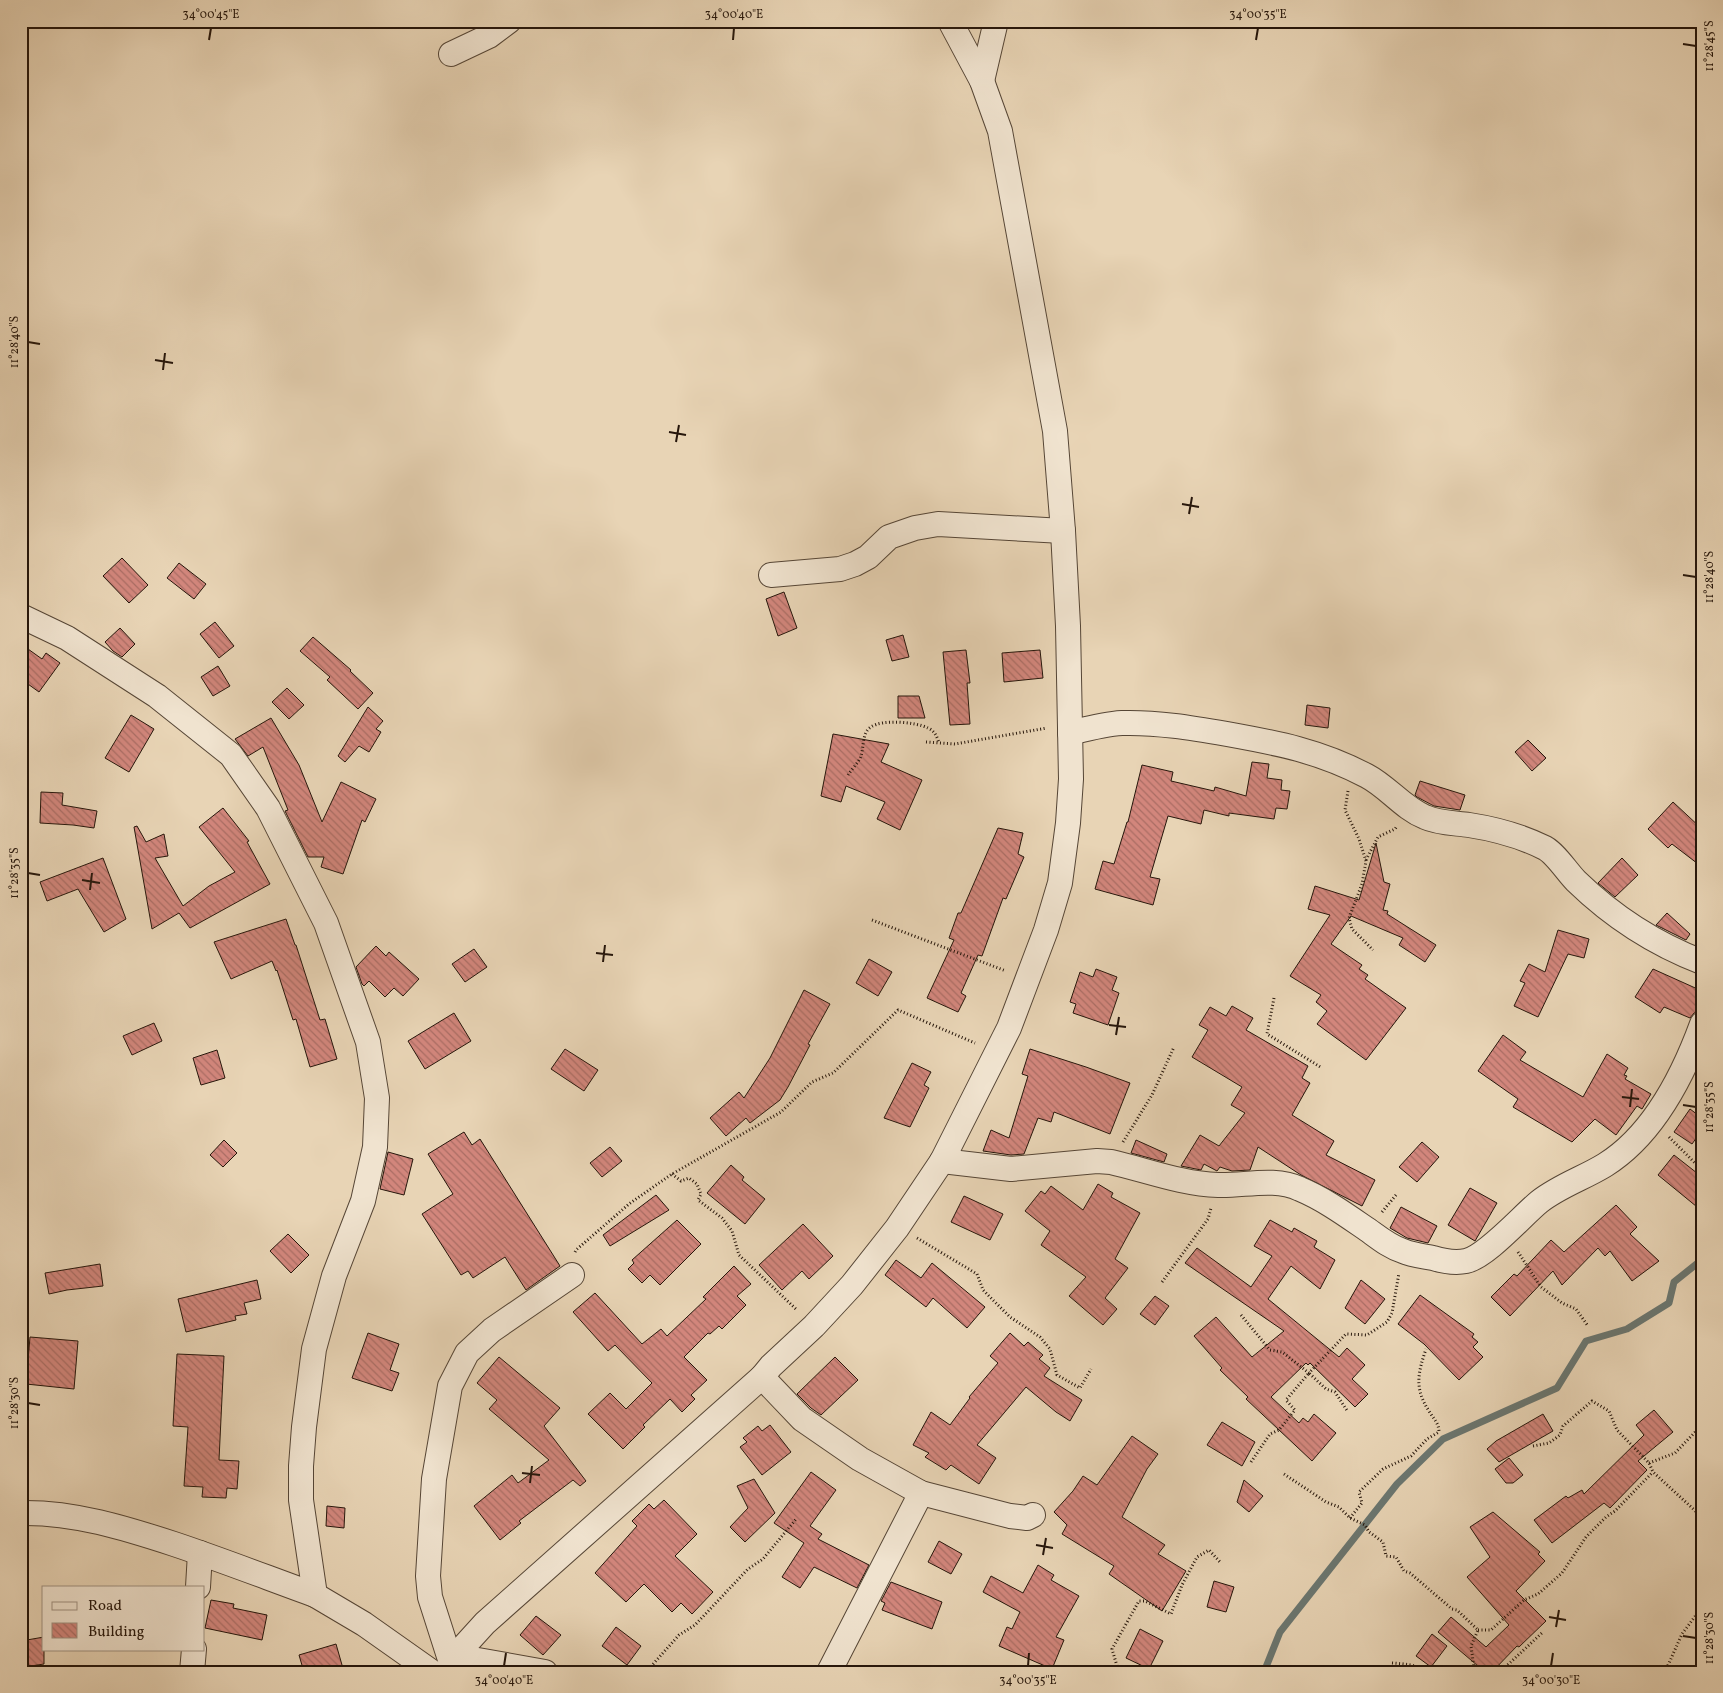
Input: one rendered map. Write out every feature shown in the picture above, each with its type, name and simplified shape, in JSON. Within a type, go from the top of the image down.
[{"type":"street","points":[[451,54],[489,36],[509,21]]},
{"type":"street","points":[[454,1666],[485,1623],[762,1377],[771,1366],[814,1326],[852,1285],[897,1228],[942,1161],[1009,1028],[1028,979],[1060,883],[1070,796],[1070,729],[1068,626],[1063,532],[1053,422],[1000,131],[982,81],[950,21]]},
{"type":"street","points":[[982,81],[996,21]]},
{"type":"street","points":[[771,575],[840,569],[856,564],[868,557],[889,537],[915,528],[938,524],[1063,532]]},
{"type":"street","points":[[21,616],[67,638],[157,696],[231,755],[268,808],[326,924],[368,1042],[377,1098],[375,1147],[363,1201],[334,1276],[314,1349],[301,1466],[302,1500],[315,1595]]},
{"type":"street","points":[[1070,729],[1120,723],[1157,724],[1200,729],[1302,749],[1351,768],[1384,786],[1407,807],[1425,817],[1491,829],[1547,849],[1576,881],[1626,922],[1675,952],[1702,962]]},
{"type":"street","points":[[942,1161],[1010,1169],[1097,1161],[1111,1162],[1198,1183],[1218,1185],[1271,1182],[1298,1188],[1323,1201],[1402,1251],[1437,1259],[1467,1261],[1483,1253],[1540,1202],[1554,1192],[1605,1165],[1633,1141],[1652,1120],[1670,1093],[1685,1067],[1702,1024]]},
{"type":"street","points":[[454,1666],[430,1597],[428,1576],[434,1479],[450,1386],[467,1353],[492,1330],[572,1275]]},
{"type":"street","points":[[762,1377],[802,1419],[860,1458],[921,1493],[1010,1516],[1027,1518],[1033,1515]]},
{"type":"street","points":[[829,1672],[921,1493]]},
{"type":"street","points":[[21,1513],[82,1518],[135,1531],[315,1595],[364,1624],[432,1672]]},
{"type":"street","points":[[198,1586],[200,1553]]},
{"type":"street","points":[[192,1672],[194,1650]]},
{"type":"street","points":[[454,1666],[545,1672]]},
{"type":"path","points":[[848,775],[861,757],[866,733],[870,727],[885,722],[914,724],[929,728],[936,735],[939,743]]},
{"type":"path","points":[[926,742],[955,744],[1070,729]]},
{"type":"path","points":[[1699,758],[1702,763]]},
{"type":"path","points":[[1351,768],[1345,810],[1359,839],[1366,861]]},
{"type":"path","points":[[1372,950],[1352,929],[1349,918],[1362,884],[1366,861],[1378,838],[1395,829],[1407,807]]},
{"type":"path","points":[[872,920],[1028,979]]},
{"type":"path","points":[[1274,998],[1267,1034],[1322,1068]]},
{"type":"path","points":[[572,1275],[576,1250],[629,1204],[672,1174],[782,1112],[812,1082],[832,1073],[898,1010],[997,1053]]},
{"type":"path","points":[[1111,1162],[1152,1095],[1174,1047]]},
{"type":"path","points":[[1652,1120],[1702,1170]]},
{"type":"path","points":[[672,1174],[681,1181],[689,1178],[697,1184],[700,1194],[698,1200],[722,1218],[732,1231],[739,1256],[814,1326]]},
{"type":"path","points":[[1162,1282],[1208,1219],[1218,1185]]},
{"type":"path","points":[[897,1228],[932,1246],[977,1274],[983,1290],[1010,1317],[1040,1337],[1050,1349],[1057,1375],[1080,1388],[1091,1369]]},
{"type":"path","points":[[1505,1233],[1541,1287],[1562,1303],[1576,1309],[1588,1326]]},
{"type":"path","points":[[1251,1462],[1270,1434],[1279,1430],[1295,1410],[1286,1400],[1346,1334],[1367,1335],[1386,1322],[1392,1313],[1402,1251]]},
{"type":"path","points":[[1241,1315],[1270,1350],[1282,1352],[1326,1389],[1334,1392],[1348,1412]]},
{"type":"path","points":[[1350,1518],[1362,1503],[1359,1492],[1383,1469],[1412,1456],[1427,1438],[1439,1432],[1439,1426],[1419,1392],[1419,1370],[1426,1349]]},
{"type":"path","points":[[1533,1446],[1549,1443],[1560,1435],[1563,1426],[1592,1401],[1609,1411],[1617,1430],[1649,1463],[1653,1472],[1702,1517]]},
{"type":"path","points":[[1649,1463],[1675,1454],[1702,1425]]},
{"type":"path","points":[[1284,1474],[1326,1502],[1339,1507],[1350,1518],[1365,1525],[1369,1532],[1383,1542],[1386,1556],[1396,1557],[1404,1571],[1410,1573],[1452,1609],[1457,1610],[1478,1630],[1491,1630],[1524,1600],[1538,1594],[1562,1573],[1586,1537],[1606,1517],[1615,1511],[1653,1472]]},
{"type":"path","points":[[646,1672],[679,1635],[695,1625],[748,1568],[763,1559],[797,1518]]},
{"type":"path","points":[[1113,1672],[1117,1666],[1112,1649],[1139,1601],[1145,1601],[1171,1614],[1182,1585],[1197,1557],[1209,1550],[1220,1562]]},
{"type":"path","points":[[1665,1672],[1682,1634],[1702,1607]]},
{"type":"path","points":[[1472,1672],[1474,1668],[1471,1646],[1478,1630]]},
{"type":"path","points":[[1500,1672],[1543,1632]]},
{"type":"path","points":[[1392,1663],[1420,1667],[1426,1672]]},
{"type":"building","points":[[122,558],[148,585],[129,603],[103,576]]},
{"type":"building","points":[[179,563],[206,584],[194,599],[167,578]]},
{"type":"building","points":[[784,592],[797,628],[778,636],[766,599]]},
{"type":"building","points":[[215,622],[234,646],[219,658],[200,634]]},
{"type":"building","points":[[120,628],[135,644],[122,657],[105,642]]},
{"type":"building","points":[[903,635],[909,657],[892,661],[886,640]]},
{"type":"building","points":[[313,637],[351,670],[373,693],[358,709],[327,680],[330,677],[300,651]]},
{"type":"building","points":[[21,644],[42,659],[46,653],[60,663],[39,692],[21,679]]},
{"type":"building","points":[[966,650],[970,683],[967,683],[970,724],[950,725],[943,652]]},
{"type":"building","points":[[1040,650],[1043,678],[1004,682],[1002,653]]},
{"type":"building","points":[[218,666],[230,686],[213,696],[201,677]]},
{"type":"building","points":[[287,688],[304,705],[289,719],[272,702]]},
{"type":"building","points":[[898,696],[919,696],[925,718],[898,718]]},
{"type":"building","points":[[1307,705],[1330,708],[1328,728],[1305,725]]},
{"type":"building","points":[[368,707],[383,721],[376,729],[381,732],[369,752],[359,746],[345,762],[338,756]]},
{"type":"building","points":[[131,715],[154,729],[129,772],[105,758]]},
{"type":"building","points":[[271,718],[299,765],[322,822],[341,782],[376,799],[365,822],[362,820],[343,874],[321,867],[324,857],[308,857],[285,811],[288,810],[263,747],[248,756],[235,739]]},
{"type":"building","points":[[833,734],[889,744],[881,762],[922,780],[900,830],[877,819],[885,802],[846,786],[841,802],[821,796]]},
{"type":"building","points":[[1528,740],[1546,758],[1532,771],[1515,752]]},
{"type":"building","points":[[1252,762],[1269,764],[1267,778],[1282,780],[1281,790],[1290,791],[1287,809],[1276,808],[1274,819],[1229,813],[1229,816],[1204,810],[1201,824],[1168,816],[1150,877],[1160,879],[1153,905],[1095,889],[1103,861],[1114,864],[1128,822],[1142,765],[1173,772],[1171,781],[1214,791],[1215,787],[1246,796]]},
{"type":"building","points":[[1420,781],[1465,795],[1460,810],[1434,806],[1417,797],[1415,795]]},
{"type":"building","points":[[41,792],[63,793],[62,805],[97,811],[94,828],[40,823]]},
{"type":"building","points":[[1673,802],[1702,829],[1702,867],[1672,844],[1668,848],[1648,829]]},
{"type":"building","points":[[223,808],[249,841],[247,842],[270,884],[190,928],[179,913],[152,929],[134,827],[137,826],[146,842],[164,834],[168,856],[155,858],[183,906],[209,886],[235,872],[199,827]]},
{"type":"building","points":[[998,828],[1023,833],[1018,854],[1024,857],[1006,899],[1003,898],[982,956],[978,955],[961,993],[966,996],[958,1012],[927,998],[954,940],[949,938],[958,913],[961,913]]},
{"type":"building","points":[[1376,843],[1384,882],[1390,884],[1383,910],[1388,911],[1387,914],[1436,945],[1425,962],[1399,945],[1403,938],[1351,916],[1331,944],[1362,965],[1359,969],[1368,975],[1365,979],[1406,1008],[1366,1060],[1317,1024],[1327,1011],[1316,1002],[1321,995],[1290,976],[1330,915],[1308,909],[1315,886],[1359,900]]},
{"type":"building","points":[[103,858],[126,919],[104,932],[78,889],[47,901],[40,882]]},
{"type":"building","points":[[1622,858],[1638,875],[1615,897],[1598,883]]},
{"type":"building","points":[[1667,913],[1690,934],[1686,940],[1656,925]]},
{"type":"building","points":[[286,919],[320,1020],[325,1019],[337,1059],[310,1067],[296,1019],[293,1020],[277,970],[272,961],[231,979],[214,942]]},
{"type":"building","points":[[1558,930],[1589,939],[1584,958],[1568,954],[1538,1017],[1514,1006],[1525,983],[1520,981],[1529,964],[1545,972]]},
{"type":"building","points":[[376,946],[386,956],[389,952],[419,979],[403,996],[394,988],[385,997],[369,981],[364,986],[362,984],[356,967]]},
{"type":"building","points":[[474,949],[487,967],[465,982],[452,964]]},
{"type":"building","points":[[869,959],[892,972],[878,996],[856,983]]},
{"type":"building","points":[[1096,969],[1117,977],[1112,990],[1119,993],[1108,1025],[1073,1013],[1076,1004],[1070,1002],[1080,972],[1093,977]]},
{"type":"building","points":[[1653,969],[1702,991],[1702,1011],[1694,1013],[1690,1018],[1664,1007],[1660,1013],[1635,997]]},
{"type":"building","points":[[804,990],[830,1004],[808,1044],[810,1045],[788,1087],[780,1100],[750,1123],[746,1118],[726,1136],[710,1118],[739,1092],[744,1098],[770,1058]]},
{"type":"building","points":[[1232,1006],[1253,1018],[1246,1030],[1308,1066],[1302,1078],[1310,1083],[1292,1115],[1334,1141],[1326,1155],[1375,1180],[1362,1206],[1301,1175],[1258,1147],[1250,1170],[1232,1171],[1220,1167],[1217,1171],[1204,1164],[1201,1170],[1181,1166],[1200,1135],[1219,1146],[1245,1113],[1231,1105],[1242,1087],[1192,1057],[1208,1030],[1199,1025],[1210,1007],[1226,1016]]},
{"type":"building","points":[[454,1013],[471,1041],[425,1069],[408,1041]]},
{"type":"building","points":[[154,1023],[162,1041],[132,1055],[123,1036]]},
{"type":"building","points":[[1503,1035],[1526,1052],[1520,1060],[1583,1097],[1607,1054],[1628,1068],[1624,1075],[1627,1076],[1625,1079],[1651,1094],[1642,1109],[1637,1106],[1616,1135],[1595,1119],[1572,1142],[1513,1107],[1518,1099],[1478,1071]]},
{"type":"building","points":[[565,1049],[598,1070],[584,1091],[551,1069]]},
{"type":"building","points":[[1030,1049],[1130,1083],[1110,1134],[1054,1112],[1051,1122],[1038,1118],[1024,1154],[1011,1155],[983,1151],[991,1130],[1009,1138],[1028,1076],[1022,1074]]},
{"type":"building","points":[[217,1050],[225,1078],[201,1085],[193,1058]]},
{"type":"building","points":[[912,1063],[931,1072],[924,1085],[929,1088],[910,1127],[884,1118]]},
{"type":"building","points":[[1690,1109],[1702,1118],[1702,1130],[1692,1144],[1674,1132]]},
{"type":"building","points":[[464,1132],[472,1145],[480,1139],[560,1266],[526,1290],[505,1257],[473,1278],[468,1271],[461,1275],[422,1214],[453,1194],[428,1154]]},
{"type":"building","points":[[224,1140],[237,1153],[223,1167],[210,1155]]},
{"type":"building","points":[[1136,1140],[1167,1154],[1164,1162],[1131,1153]]},
{"type":"building","points":[[1422,1142],[1439,1157],[1417,1182],[1399,1167]]},
{"type":"building","points":[[610,1147],[622,1161],[602,1177],[590,1163]]},
{"type":"building","points":[[388,1152],[413,1159],[404,1195],[380,1189]]},
{"type":"building","points":[[1674,1155],[1702,1177],[1702,1211],[1658,1175]]},
{"type":"building","points":[[731,1165],[744,1177],[742,1180],[765,1199],[745,1224],[707,1193]]},
{"type":"building","points":[[1098,1184],[1113,1193],[1111,1197],[1140,1213],[1115,1259],[1128,1268],[1105,1298],[1117,1309],[1103,1325],[1069,1296],[1086,1277],[1041,1245],[1050,1231],[1025,1211],[1041,1191],[1045,1194],[1051,1186],[1083,1210]]},
{"type":"building","points":[[1470,1188],[1497,1203],[1475,1241],[1448,1225]]},
{"type":"building","points":[[656,1195],[669,1210],[610,1246],[603,1235]]},
{"type":"building","points":[[964,1196],[1003,1214],[990,1240],[951,1222]]},
{"type":"building","points":[[1616,1205],[1637,1227],[1630,1234],[1659,1261],[1632,1281],[1610,1251],[1605,1256],[1598,1248],[1562,1285],[1553,1271],[1510,1316],[1491,1297],[1514,1274],[1517,1276],[1551,1240],[1564,1252]]},
{"type":"building","points":[[1401,1207],[1437,1226],[1428,1243],[1407,1238],[1390,1228]]},
{"type":"building","points":[[677,1220],[701,1244],[660,1285],[650,1275],[642,1283],[628,1269],[634,1263],[632,1260]]},
{"type":"building","points":[[1270,1220],[1292,1232],[1294,1228],[1317,1241],[1314,1247],[1335,1260],[1320,1289],[1291,1266],[1268,1299],[1339,1357],[1347,1348],[1365,1365],[1352,1379],[1368,1394],[1355,1407],[1310,1363],[1308,1365],[1306,1363],[1271,1397],[1299,1423],[1303,1418],[1308,1422],[1314,1414],[1336,1433],[1312,1461],[1246,1399],[1248,1397],[1220,1370],[1222,1368],[1194,1336],[1216,1317],[1252,1357],[1284,1331],[1185,1263],[1197,1248],[1251,1287],[1272,1256],[1254,1246]]},
{"type":"building","points":[[803,1224],[833,1256],[809,1279],[802,1271],[782,1290],[759,1265]]},
{"type":"building","points":[[288,1234],[309,1255],[291,1273],[270,1251]]},
{"type":"building","points":[[896,1260],[921,1278],[932,1263],[985,1307],[967,1328],[933,1298],[926,1307],[885,1275]]},
{"type":"building","points":[[100,1264],[103,1286],[49,1294],[45,1273]]},
{"type":"building","points":[[734,1266],[751,1284],[737,1296],[746,1305],[722,1329],[719,1326],[710,1334],[708,1333],[684,1357],[707,1380],[691,1395],[695,1399],[682,1412],[670,1399],[643,1425],[645,1427],[623,1449],[588,1414],[610,1393],[626,1409],[652,1383],[615,1345],[608,1351],[573,1312],[595,1293],[642,1344],[661,1329],[667,1336],[706,1299],[703,1297]]},
{"type":"building","points":[[257,1280],[261,1299],[244,1303],[247,1314],[235,1316],[236,1320],[186,1332],[178,1299]]},
{"type":"building","points":[[1361,1280],[1385,1299],[1365,1324],[1345,1308]]},
{"type":"building","points":[[1420,1295],[1474,1334],[1472,1337],[1478,1342],[1473,1347],[1483,1357],[1459,1380],[1424,1344],[1398,1324]]},
{"type":"building","points":[[1155,1296],[1169,1306],[1155,1325],[1140,1314]]},
{"type":"building","points":[[368,1333],[399,1344],[390,1370],[399,1373],[392,1391],[352,1378]]},
{"type":"building","points":[[1010,1333],[1024,1346],[1028,1342],[1043,1355],[1039,1359],[1050,1368],[1044,1376],[1082,1400],[1070,1421],[1026,1387],[977,1445],[996,1458],[979,1484],[951,1465],[946,1470],[925,1457],[929,1453],[913,1445],[931,1412],[950,1425],[969,1397],[998,1363],[990,1356]]},
{"type":"building","points":[[30,1337],[78,1341],[74,1389],[26,1384]]},
{"type":"building","points":[[177,1354],[224,1356],[219,1460],[239,1461],[237,1489],[227,1488],[226,1498],[202,1497],[203,1487],[184,1486],[188,1427],[173,1426]]},
{"type":"building","points":[[499,1357],[560,1408],[544,1426],[586,1481],[580,1486],[573,1480],[519,1521],[521,1523],[500,1540],[474,1506],[512,1475],[518,1483],[549,1460],[489,1409],[497,1400],[477,1383]]},
{"type":"building","points":[[835,1357],[858,1380],[821,1415],[797,1394]]},
{"type":"building","points":[[1654,1410],[1673,1432],[1638,1461],[1647,1470],[1610,1508],[1604,1503],[1552,1543],[1534,1520],[1566,1496],[1568,1498],[1582,1490],[1584,1494],[1644,1435],[1636,1425]]},
{"type":"building","points":[[1543,1414],[1553,1431],[1499,1462],[1487,1449],[1496,1441]]},
{"type":"building","points":[[1222,1422],[1255,1442],[1242,1466],[1207,1445]]},
{"type":"building","points":[[770,1425],[791,1452],[762,1475],[740,1447],[747,1442],[743,1438],[758,1426],[762,1431]]},
{"type":"building","points":[[1132,1436],[1158,1454],[1147,1469],[1122,1517],[1165,1545],[1158,1554],[1186,1571],[1162,1611],[1109,1574],[1114,1566],[1062,1534],[1067,1525],[1054,1512],[1073,1491],[1083,1476],[1097,1485]]},
{"type":"building","points":[[1509,1458],[1523,1475],[1513,1483],[1506,1483],[1495,1469]]},
{"type":"building","points":[[811,1472],[836,1490],[810,1526],[822,1534],[818,1539],[869,1565],[857,1588],[814,1567],[800,1588],[782,1577],[804,1543],[774,1523]]},
{"type":"building","points":[[754,1479],[775,1513],[745,1542],[730,1527],[748,1508],[737,1486]]},
{"type":"building","points":[[1244,1480],[1263,1496],[1249,1512],[1237,1502]]},
{"type":"building","points":[[664,1500],[697,1534],[675,1556],[713,1592],[692,1614],[681,1603],[672,1612],[644,1584],[626,1602],[595,1573],[637,1526],[632,1521],[649,1504],[654,1509]]},
{"type":"building","points":[[327,1506],[345,1508],[344,1528],[326,1526]]},
{"type":"building","points":[[1493,1512],[1540,1552],[1538,1554],[1545,1561],[1516,1591],[1546,1621],[1519,1647],[1517,1646],[1492,1672],[1485,1672],[1438,1632],[1451,1617],[1486,1647],[1509,1625],[1467,1577],[1490,1557],[1470,1527]]},
{"type":"building","points":[[939,1541],[962,1554],[951,1574],[928,1562]]},
{"type":"building","points":[[1038,1565],[1054,1575],[1051,1580],[1079,1596],[1056,1637],[1064,1640],[1052,1669],[999,1646],[1007,1627],[1012,1629],[1020,1612],[983,1592],[991,1576],[1023,1593]]},
{"type":"building","points":[[1214,1581],[1234,1587],[1226,1612],[1207,1607]]},
{"type":"building","points":[[891,1582],[942,1602],[932,1629],[882,1610],[885,1603],[881,1601]]},
{"type":"building","points":[[211,1600],[234,1604],[233,1608],[267,1615],[262,1640],[205,1628]]},
{"type":"building","points":[[536,1616],[561,1635],[543,1655],[520,1635]]},
{"type":"building","points":[[616,1627],[641,1646],[627,1665],[602,1646]]},
{"type":"building","points":[[1140,1629],[1163,1641],[1149,1669],[1126,1658]]},
{"type":"building","points":[[1432,1634],[1447,1646],[1431,1667],[1416,1656]]},
{"type":"building","points":[[42,1637],[44,1664],[24,1667],[21,1641]]},
{"type":"building","points":[[336,1644],[344,1672],[304,1672],[299,1655]]},
{"type":"waterway","points":[[1264,1672],[1280,1632],[1397,1484],[1443,1439],[1557,1388],[1586,1341],[1627,1329],[1669,1303],[1674,1282],[1699,1262],[1702,1262]]}]
